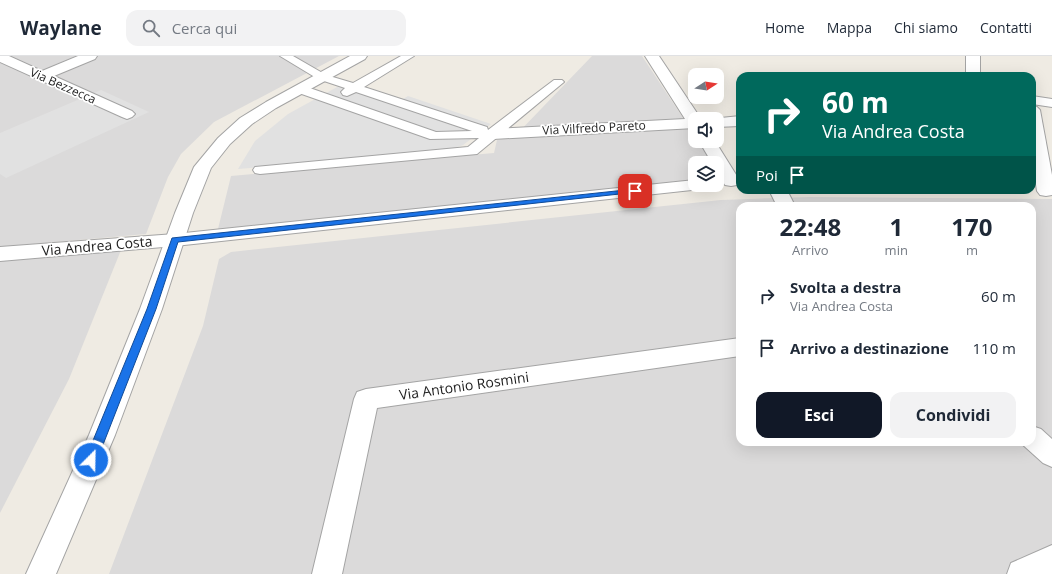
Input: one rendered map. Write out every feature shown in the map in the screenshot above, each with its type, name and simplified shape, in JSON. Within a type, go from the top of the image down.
[{"type":"street","points":[[41,76],[90,56]]},
{"type":"street","points":[[41,574],[105,427],[151,309],[203,167],[224,141],[252,117],[300,88],[360,56]]},
{"type":"street","points":[[652,56],[688,112]]},
{"type":"street","points":[[973,56],[973,72]]},
{"type":"street","name":"Via Bezzecca","points":[[0,57],[127,114]]},
{"type":"street","points":[[1036,101],[1052,103]]},
{"type":"street","points":[[724,122],[736,121]]},
{"type":"street","name":"Via Vilfredo Pareto","points":[[493,134],[688,122]]},
{"type":"street","points":[[1036,139],[1043,190]]},
{"type":"street","points":[[711,148],[729,182]]},
{"type":"street","name":"Via Andrea Costa","points":[[0,254],[175,240],[688,186]]},
{"type":"street","name":"Via Antonio Rosmini","points":[[327,574],[366,400],[736,348]]},
{"type":"street","points":[[1036,441],[1052,455]]},
{"type":"street","points":[[1022,574],[1052,560]]},
{"type":"lane","points":[[285,56],[322,77],[493,134]]},
{"type":"lane","points":[[333,100],[409,56]]},
{"type":"lane","points":[[260,170],[472,151],[558,82]]},
{"type":"lane","points":[[300,88],[435,136],[493,134]]},
{"type":"shaded area","points":[[0,56],[339,56],[214,122],[181,154],[168,177],[146,234],[0,247]]},
{"type":"shaded area","points":[[592,56],[642,56],[688,125],[688,148],[703,148],[709,156],[688,156],[688,182],[218,229],[231,176],[494,153],[497,140],[515,136]]},
{"type":"shaded area","points":[[348,81],[403,99],[408,96],[491,124],[463,145],[443,152],[238,169],[255,141],[288,114]]},
{"type":"shaded area","points":[[101,90],[149,112],[6,178],[0,174],[0,133]]},
{"type":"shaded area","points":[[810,197],[1052,199],[1052,574],[109,574],[203,326],[219,259],[231,252],[721,200]]},
{"type":"shaded area","points":[[121,250],[69,379],[0,513],[0,257]]},
{"type":"route","points":[[91,460],[151,309],[175,240],[635,191]]}]
